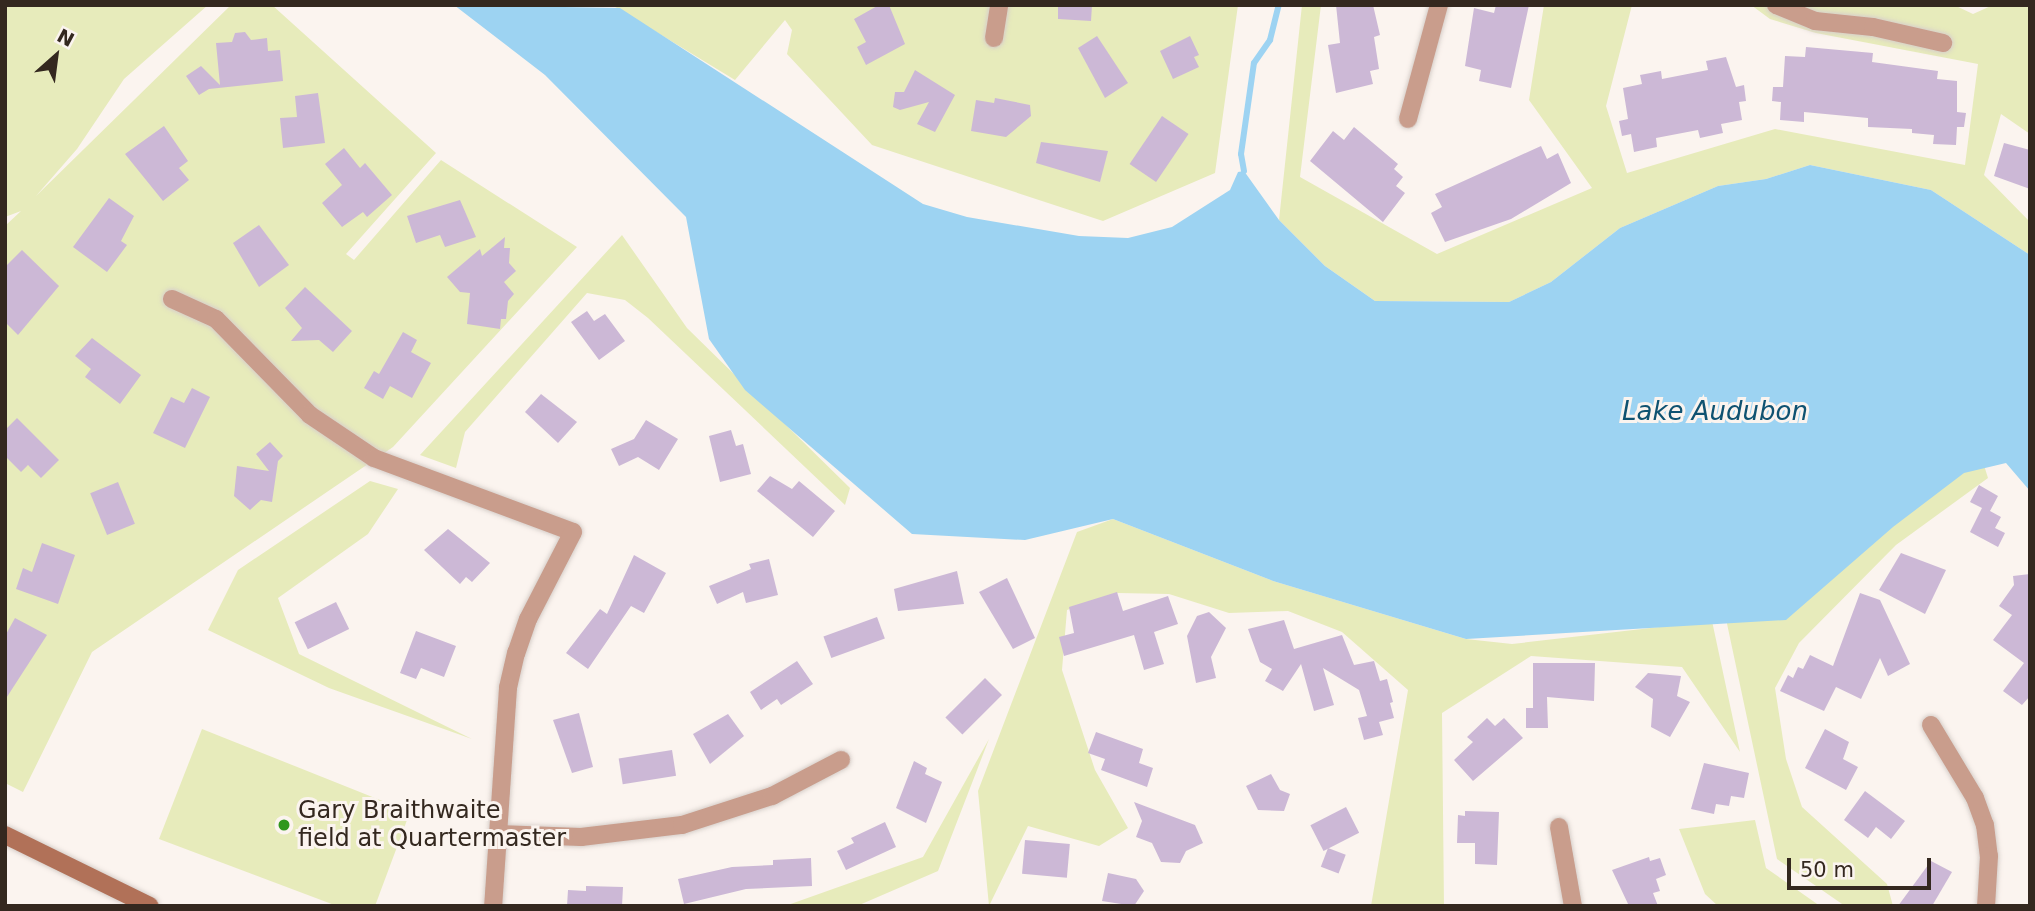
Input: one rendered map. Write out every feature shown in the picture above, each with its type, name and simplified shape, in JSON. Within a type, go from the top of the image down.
[{"type":"street","points":[[994,38],[999,5]]},
{"type":"street","points":[[1408,119],[1438,5]]},
{"type":"street","points":[[1776,5],[1815,21],[1873,27],[1943,43]]},
{"type":"street","points":[[172,299],[216,319],[310,415],[374,458],[573,532],[528,619],[508,688],[493,906]]},
{"type":"street","points":[[1931,725],[1975,798],[1984,825],[1989,856],[1986,906]]},
{"type":"street","points":[[498,834],[581,836],[682,824],[772,796],[841,760]]},
{"type":"street","points":[[1559,827],[1573,906]]},
{"type":"street","points":[[5,835],[150,906]]},
{"type":"green space","points":[[5,5],[208,5],[124,79],[77,149],[36,196],[231,5],[272,5],[436,153],[346,254],[354,260],[441,160],[577,247],[393,447],[92,652],[23,792],[5,783],[5,226],[21,211],[5,217]]},
{"type":"green space","points":[[612,5],[1238,5],[1215,173],[1103,221],[872,145],[787,54],[792,30],[785,20],[735,80]]},
{"type":"green space","points":[[1302,5],[1321,5],[1300,177],[1437,254],[1592,188],[1529,100],[1544,5],[1632,5],[1606,106],[1627,173],[1775,129],[1965,165],[1978,64],[1816,33],[1770,19],[1751,5],[1954,5],[1973,14],[1993,5],[2030,5],[2030,134],[2001,114],[1984,175],[2030,222],[2030,255],[1931,190],[1810,165],[1766,179],[1718,186],[1620,228],[1551,282],[1509,302],[1375,301],[1325,266],[1279,220]]},
{"type":"green space","points":[[622,235],[687,328],[850,488],[845,505],[648,318],[625,300],[587,293],[465,432],[456,468],[420,455]]},
{"type":"green space","points":[[1978,446],[1988,478],[1896,545],[1799,643],[1775,688],[1786,759],[1802,807],[1887,884],[1893,906],[1845,906],[1777,859],[1726,619]]},
{"type":"green space","points":[[370,481],[398,489],[368,534],[278,598],[299,654],[472,739],[329,688],[208,630],[238,570]]},
{"type":"green space","points":[[1113,519],[1273,581],[1466,639],[1512,644],[1712,621],[1740,752],[1682,667],[1531,656],[1442,713],[1444,906],[1371,906],[1408,690],[1342,632],[1288,611],[1229,613],[1169,594],[1118,593],[1067,610],[1062,670],[1095,770],[1128,828],[1099,846],[1028,826],[989,906],[978,791],[1077,532]]},
{"type":"green space","name":"Gary Braithwaite field at Quartermaster","points":[[202,729],[410,812],[375,906],[337,906],[159,839]]},
{"type":"green space","points":[[989,739],[938,871],[857,906],[785,906],[923,857]]},
{"type":"green space","points":[[1755,820],[1766,868],[1820,906],[1718,906],[1705,894],[1679,829]]},
{"type":"water","name":"Lake Audubon","points":[[454,5],[620,8],[923,204],[967,217],[1079,236],[1128,238],[1172,227],[1230,190],[1238,172],[1244,171],[1279,220],[1325,266],[1375,301],[1509,302],[1551,282],[1620,228],[1718,186],[1766,179],[1810,165],[1931,190],[2030,255],[2030,491],[2006,463],[1964,473],[1893,527],[1786,620],[1466,639],[1273,581],[1113,519],[1025,540],[912,534],[745,390],[709,339],[686,217],[545,75]]},
{"type":"building","points":[[879,5],[889,5],[905,44],[866,65],[857,47],[866,42],[854,19]]},
{"type":"building","points":[[1058,5],[1092,5],[1091,21],[1058,19]]},
{"type":"building","points":[[1336,5],[1373,5],[1380,35],[1374,37],[1379,69],[1370,71],[1373,84],[1336,93],[1328,45],[1340,43]]},
{"type":"building","points":[[1496,5],[1529,5],[1511,88],[1479,81],[1481,70],[1465,66],[1474,8],[1494,13]]},
{"type":"building","points":[[245,32],[251,40],[267,38],[268,51],[280,50],[283,81],[209,89],[199,95],[186,76],[201,66],[220,85],[216,43],[232,42],[235,33]]},
{"type":"building","points":[[1097,36],[1128,83],[1105,98],[1078,48]]},
{"type":"building","points":[[1190,36],[1199,55],[1194,57],[1199,67],[1173,79],[1160,51]]},
{"type":"building","points":[[1806,47],[1873,53],[1872,62],[1938,71],[1937,79],[1957,81],[1957,112],[1966,113],[1964,127],[1957,127],[1956,145],[1933,144],[1934,135],[1912,133],[1912,129],[1868,127],[1868,118],[1804,112],[1804,122],[1780,120],[1781,102],[1772,101],[1773,87],[1783,87],[1785,56],[1805,57]]},
{"type":"building","points":[[1726,57],[1736,87],[1744,85],[1746,101],[1739,102],[1742,120],[1721,124],[1723,133],[1700,138],[1698,130],[1656,138],[1657,147],[1634,152],[1631,134],[1622,136],[1619,121],[1628,119],[1623,88],[1642,84],[1640,75],[1661,71],[1662,79],[1708,70],[1706,61]]},
{"type":"building","points":[[915,70],[955,95],[935,132],[917,124],[929,102],[900,110],[893,107],[895,92],[904,92]]},
{"type":"building","points":[[318,93],[325,143],[283,148],[280,118],[297,117],[295,96]]},
{"type":"building","points":[[995,98],[1030,105],[1031,116],[1006,137],[971,131],[976,100],[994,103]]},
{"type":"building","points":[[1162,116],[1189,134],[1156,182],[1130,164]]},
{"type":"building","points":[[164,126],[188,161],[179,168],[189,180],[163,201],[125,154]]},
{"type":"building","points":[[1354,127],[1398,164],[1394,169],[1403,177],[1396,186],[1405,193],[1383,222],[1310,161],[1333,131],[1344,140]]},
{"type":"building","points":[[1041,142],[1108,151],[1100,182],[1036,163]]},
{"type":"building","points":[[2004,143],[2030,150],[2030,189],[1994,176]]},
{"type":"building","points":[[1541,146],[1547,159],[1558,153],[1571,183],[1511,219],[1445,242],[1431,213],[1442,207],[1435,194]]},
{"type":"building","points":[[344,148],[360,168],[365,163],[392,195],[367,217],[363,212],[342,227],[322,203],[342,185],[325,164]]},
{"type":"building","points":[[109,198],[134,216],[121,241],[127,245],[107,272],[73,247]]},
{"type":"building","points":[[460,200],[476,237],[445,247],[440,235],[416,243],[407,216]]},
{"type":"building","points":[[259,225],[289,265],[259,287],[233,243]]},
{"type":"building","points":[[505,237],[504,248],[510,248],[509,263],[516,271],[504,282],[514,294],[508,301],[506,319],[501,319],[500,329],[467,324],[470,293],[460,292],[447,277],[480,249],[482,256]]},
{"type":"building","points":[[22,250],[59,286],[18,335],[5,322],[5,267]]},
{"type":"building","points":[[305,287],[352,331],[333,352],[319,340],[291,341],[302,328],[285,308]]},
{"type":"building","points":[[587,311],[594,321],[605,314],[625,341],[599,360],[571,322]]},
{"type":"building","points":[[403,332],[417,340],[411,352],[431,363],[412,398],[390,386],[383,399],[364,388],[374,371],[379,374]]},
{"type":"building","points":[[92,338],[141,375],[120,404],[85,377],[91,369],[75,356]]},
{"type":"building","points":[[192,388],[210,397],[185,448],[153,433],[171,397],[184,403]]},
{"type":"building","points":[[541,394],[577,422],[558,443],[525,412]]},
{"type":"building","points":[[17,418],[59,460],[41,478],[28,465],[21,472],[5,456],[5,430]]},
{"type":"building","points":[[646,420],[678,439],[659,470],[638,457],[619,466],[611,449],[634,439]]},
{"type":"building","points":[[731,430],[736,446],[743,444],[751,474],[720,482],[709,436]]},
{"type":"building","points":[[270,442],[283,456],[278,461],[272,502],[261,500],[250,510],[234,496],[237,466],[269,471],[256,454]]},
{"type":"building","points":[[770,476],[792,489],[799,481],[835,511],[813,537],[757,491]]},
{"type":"building","points":[[118,482],[135,524],[107,535],[90,493]]},
{"type":"building","points":[[1979,485],[1998,496],[1990,511],[2001,517],[1995,528],[2005,533],[1998,547],[1970,532],[1982,508],[1970,502]]},
{"type":"building","points":[[448,529],[490,563],[472,582],[466,577],[460,584],[424,550]]},
{"type":"building","points":[[42,543],[75,555],[58,604],[16,589],[23,568],[32,572]]},
{"type":"building","points":[[1901,553],[1946,570],[1925,614],[1879,590]]},
{"type":"building","points":[[634,555],[666,573],[644,613],[631,606],[588,669],[566,653],[600,609],[607,614]]},
{"type":"building","points":[[769,559],[778,595],[746,603],[743,592],[717,604],[709,586],[751,569],[749,564]]},
{"type":"building","points":[[957,571],[964,604],[898,611],[894,589]]},
{"type":"building","points":[[2030,574],[2030,696],[2022,705],[2003,691],[2024,663],[1993,640],[2012,615],[1999,606],[2014,585],[2013,576]]},
{"type":"building","points":[[1007,578],[1035,638],[1013,649],[979,592]]},
{"type":"building","points":[[1117,592],[1123,611],[1168,596],[1178,624],[1154,632],[1164,664],[1144,670],[1134,635],[1064,656],[1059,637],[1074,633],[1069,607]]},
{"type":"building","points":[[1860,593],[1880,600],[1910,664],[1888,676],[1880,658],[1861,699],[1836,687],[1824,711],[1780,691],[1788,675],[1793,678],[1798,667],[1803,669],[1810,655],[1833,666]]},
{"type":"building","points":[[336,602],[349,629],[308,649],[295,622]]},
{"type":"building","points":[[1209,612],[1226,628],[1211,657],[1216,678],[1196,683],[1187,636],[1197,616]]},
{"type":"building","points":[[877,617],[885,639],[831,658],[823,636]]},
{"type":"building","points":[[15,618],[47,635],[5,700],[5,636]]},
{"type":"building","points":[[1284,620],[1294,649],[1342,635],[1354,665],[1374,661],[1380,681],[1387,679],[1393,702],[1390,703],[1394,718],[1379,722],[1383,735],[1364,740],[1358,718],[1367,716],[1359,690],[1323,668],[1334,705],[1314,711],[1301,664],[1283,691],[1265,681],[1272,669],[1260,662],[1248,629]]},
{"type":"building","points":[[416,631],[456,646],[444,677],[421,668],[416,679],[400,673]]},
{"type":"building","points":[[797,661],[813,684],[781,705],[777,699],[761,710],[750,692]]},
{"type":"building","points":[[1533,663],[1595,663],[1594,701],[1547,697],[1548,728],[1526,728],[1526,708],[1533,708]]},
{"type":"building","points":[[1648,673],[1681,676],[1677,696],[1690,702],[1670,737],[1651,727],[1653,699],[1635,687]]},
{"type":"building","points":[[985,678],[1002,695],[962,735],[945,718]]},
{"type":"building","points":[[579,713],[593,767],[572,773],[553,720]]},
{"type":"building","points":[[728,714],[744,736],[710,764],[693,734]]},
{"type":"building","points":[[1487,718],[1495,726],[1504,718],[1523,738],[1473,781],[1454,760],[1473,742],[1467,737]]},
{"type":"building","points":[[1825,729],[1849,742],[1843,759],[1858,767],[1846,790],[1805,768]]},
{"type":"building","points":[[1096,732],[1143,749],[1139,763],[1153,768],[1147,787],[1101,770],[1105,759],[1088,753]]},
{"type":"building","points":[[672,750],[676,776],[623,784],[619,758]]},
{"type":"building","points":[[914,761],[927,768],[925,774],[942,782],[926,823],[896,808]]},
{"type":"building","points":[[1704,763],[1749,773],[1744,798],[1731,796],[1729,806],[1716,804],[1714,814],[1691,809]]},
{"type":"building","points":[[1271,774],[1280,790],[1290,794],[1284,811],[1258,810],[1246,786]]},
{"type":"building","points":[[1865,791],[1905,821],[1891,839],[1876,827],[1868,838],[1844,820]]},
{"type":"building","points":[[1134,802],[1195,825],[1203,843],[1186,851],[1180,863],[1161,862],[1152,843],[1136,837],[1142,821]]},
{"type":"building","points":[[1346,807],[1359,833],[1324,851],[1310,825]]},
{"type":"building","points":[[1465,811],[1499,812],[1497,865],[1475,864],[1475,843],[1457,843],[1458,815],[1465,816]]},
{"type":"building","points":[[885,822],[896,847],[846,870],[837,851],[854,843],[851,838]]},
{"type":"building","points":[[1025,840],[1070,844],[1067,878],[1022,874]]},
{"type":"building","points":[[1328,848],[1346,855],[1339,873],[1321,867]]},
{"type":"building","points":[[1649,857],[1650,861],[1660,858],[1666,875],[1656,879],[1660,891],[1653,893],[1658,906],[1629,906],[1612,870]]},
{"type":"building","points":[[811,858],[812,886],[746,889],[684,904],[678,879],[732,867],[773,865],[773,860]]},
{"type":"building","points":[[1931,861],[1952,872],[1932,906],[1898,906]]},
{"type":"building","points":[[1108,873],[1136,879],[1144,891],[1134,906],[1102,901]]},
{"type":"building","points":[[586,886],[623,887],[622,906],[567,906],[568,890],[586,891]]},
{"type":"waterway","points":[[1244,171],[1241,154],[1254,63],[1270,40],[1279,5]]},
{"type":"place","name":"Gary Braithwaite field at Quartermaster","points":[[284,825]]}]
